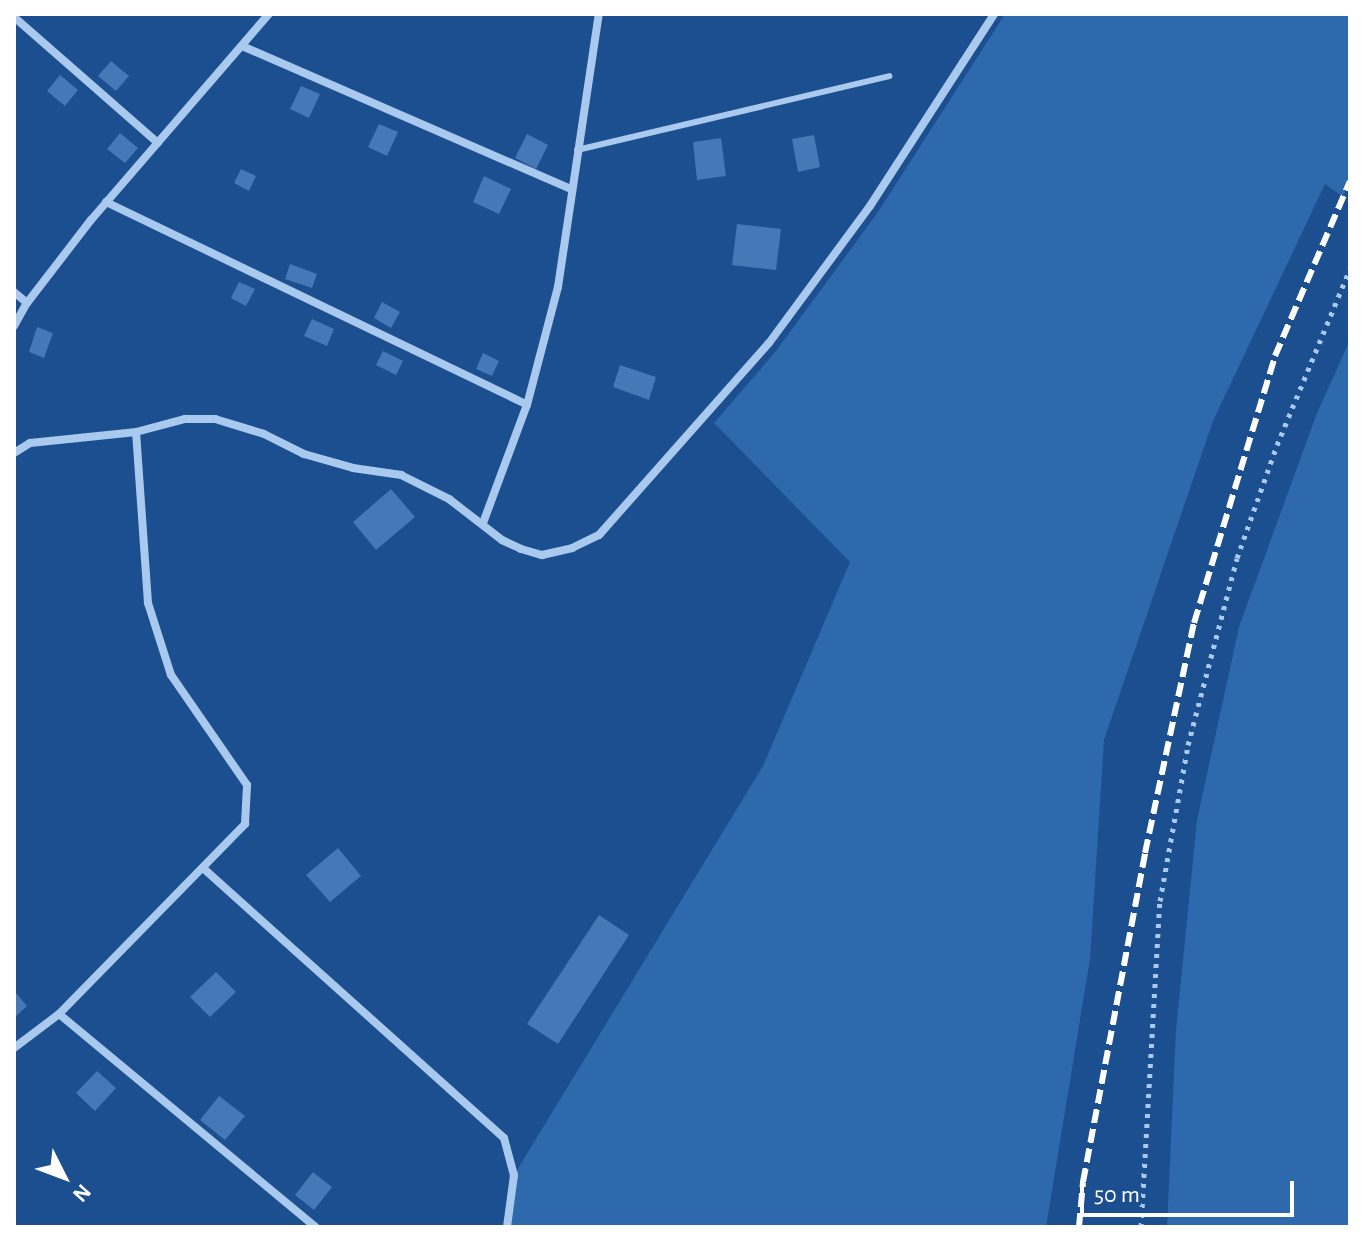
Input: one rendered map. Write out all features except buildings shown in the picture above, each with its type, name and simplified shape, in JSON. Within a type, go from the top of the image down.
[{"type":"street","points":[[14,326],[27,303],[106,202],[269,14]]},
{"type":"street","points":[[483,523],[527,405],[558,287],[599,14]]},
{"type":"street","points":[[14,453],[30,443],[136,432],[185,419],[215,419],[264,434],[304,454],[353,468],[401,475],[449,499],[502,540],[542,555],[572,548],[599,535],[769,343],[870,206],[994,14]]},
{"type":"street","points":[[14,17],[158,143]]},
{"type":"street","points":[[242,46],[571,189]]},
{"type":"street","points":[[106,202],[527,405]]},
{"type":"street","points":[[14,292],[27,303]]},
{"type":"street","points":[[14,1048],[59,1014],[245,824],[247,785],[171,675],[148,603],[136,432]]},
{"type":"street","points":[[203,868],[504,1138],[514,1175],[507,1227]]},
{"type":"street","points":[[59,1014],[309,1225]]},
{"type":"lane","points":[[577,150],[889,76]]},
{"type":"path","points":[[1141,1227],[1160,901],[1188,745],[1237,558],[1277,445],[1350,269]]},
{"type":"shaded area","points":[[1005,14],[1350,14],[1350,181],[1343,197],[1325,184],[1213,421],[1104,740],[1090,959],[1046,1227],[507,1227],[514,1175],[763,766],[850,562],[714,423],[776,351],[878,212]]},
{"type":"shaded area","points":[[1350,340],[1350,1227],[1167,1227],[1176,1030],[1197,820],[1239,627],[1317,413]]},
{"type":"railway","points":[[1079,1227],[1083,1182],[1145,853],[1194,623],[1275,356],[1350,181]]}]
